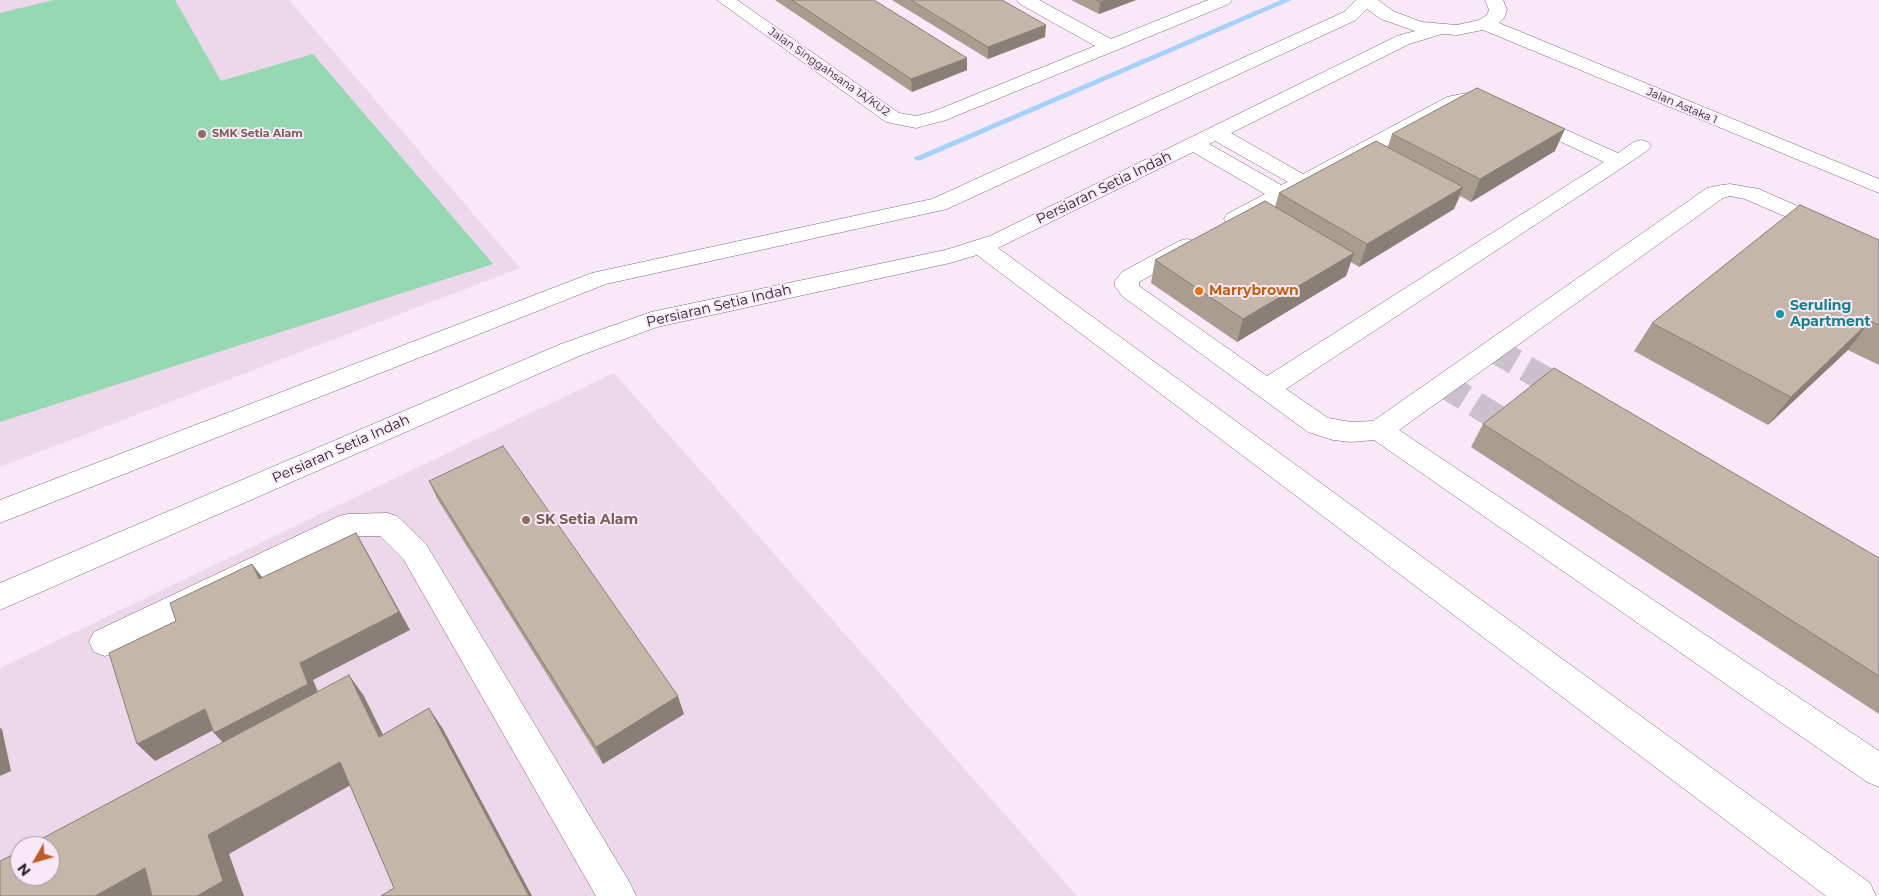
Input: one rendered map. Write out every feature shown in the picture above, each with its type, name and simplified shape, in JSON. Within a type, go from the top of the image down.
[{"type":"street","name":"Jalan Singgahsana 1A/KU2","points":[[726,0],[893,118],[916,122],[939,116],[1223,0]]},
{"type":"street","points":[[1026,0],[1109,46]]},
{"type":"street","points":[[0,512],[600,278],[939,204],[1350,16],[1368,0],[1374,7],[1386,15],[1403,22],[1440,30],[1465,29],[1485,24],[1495,18],[1498,10],[1495,0]]},
{"type":"street","name":"Jalan Astaka 1","points":[[1485,24],[1879,187]]},
{"type":"street","name":"Persiaran Setia Indah","points":[[0,597],[570,350],[651,320],[950,256],[998,241],[1403,40],[1440,30]]},
{"type":"street","points":[[1620,161],[1493,103],[1471,98],[1454,101],[1130,276],[1127,286],[1135,296],[1318,424],[1333,430],[1350,432],[1379,430],[1707,199],[1722,191],[1730,190],[1751,194],[1879,250]]},
{"type":"street","points":[[1216,132],[1303,182]]},
{"type":"street","points":[[1194,144],[1282,194]]},
{"type":"street","points":[[1266,389],[1641,146]]},
{"type":"street","points":[[981,247],[1856,896]]},
{"type":"street","points":[[1379,430],[1879,771]]},
{"type":"street","points":[[0,505],[54,490]]},
{"type":"street","points":[[105,642],[347,525],[387,524],[415,552],[617,896]]},
{"type":"street","points":[[0,607],[41,580]]},
{"type":"shaded area","name":"SMK Setia Alam","points":[[0,0],[289,0],[520,268],[0,467]]},
{"type":"shaded area","name":"SK Setia Alam","points":[[614,373],[1077,896],[0,896],[0,668]]},
{"type":"green space","name":"SMK Setia Alam","points":[[54,0],[175,0],[221,81],[313,54],[493,264],[0,422],[0,13]]},
{"type":"building","points":[[792,0],[874,0],[967,58],[911,79]]},
{"type":"building","points":[[911,0],[1002,0],[1046,25],[988,47]]},
{"type":"building","points":[[1477,88],[1565,129],[1480,179],[1392,134]]},
{"type":"building","points":[[1376,141],[1463,187],[1367,244],[1279,193]]},
{"type":"building","points":[[1265,201],[1354,253],[1243,319],[1155,260]]},
{"type":"building","name":"Seruling Apartment","points":[[1800,205],[1879,240],[1879,325],[1870,321],[1791,397],[1652,323]]},
{"type":"building","points":[[1554,368],[1879,558],[1879,676],[1483,424]]},
{"type":"building","points":[[503,446],[678,696],[596,747],[429,481]]},
{"type":"building","points":[[356,533],[399,612],[300,663],[308,684],[214,733],[205,709],[137,744],[109,653],[176,621],[170,603],[252,564],[259,579]]},
{"type":"building","points":[[349,675],[379,737],[429,708],[529,896],[381,896],[394,888],[340,762],[208,835],[223,881],[197,896],[152,896],[145,868],[95,896],[0,896],[0,861],[10,856],[10,886],[60,886],[60,836],[47,836]]},
{"type":"waterway","points":[[918,158],[1288,0]]},
{"type":"tunnel","points":[[1493,349],[1575,397]]},
{"type":"tunnel","points":[[1443,384],[1525,435]]},
{"type":"place","name":"SMK Setia Alam","points":[[202,134]]},
{"type":"place","name":"Marrybrown","points":[[1199,291]]},
{"type":"place","name":"Seruling Apartment","points":[[1780,314]]},
{"type":"place","name":"SK Setia Alam","points":[[526,520]]}]
